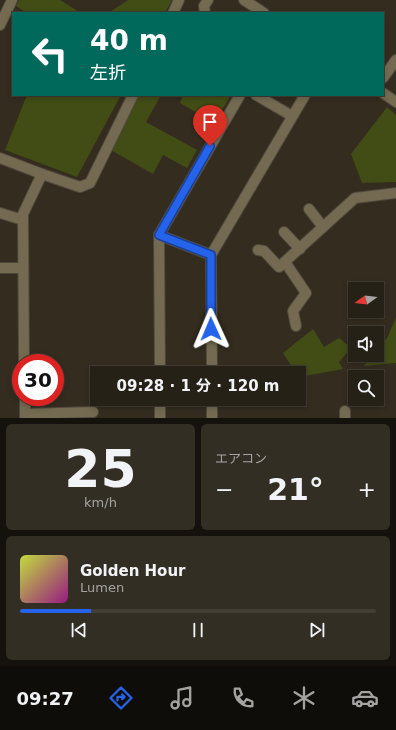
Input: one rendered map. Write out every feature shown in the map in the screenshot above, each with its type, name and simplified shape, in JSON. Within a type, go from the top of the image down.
[{"type":"street","points":[[0,25],[12,0]]},
{"type":"street","points":[[173,12],[179,0]]},
{"type":"street","points":[[205,12],[204,6],[208,0]]},
{"type":"street","points":[[244,0],[262,12]]},
{"type":"street","points":[[384,77],[396,60]]},
{"type":"street","points":[[384,94],[396,102]]},
{"type":"street","points":[[0,158],[80,187],[90,183],[133,96]]},
{"type":"street","points":[[160,366],[159,235],[239,96]]},
{"type":"street","points":[[258,96],[292,116]]},
{"type":"street","points":[[212,366],[211,255],[304,96]]},
{"type":"street","points":[[24,354],[23,214],[42,174]]},
{"type":"street","points":[[258,250],[264,251],[279,267],[355,198],[396,193]]},
{"type":"street","points":[[309,209],[323,227]]},
{"type":"street","points":[[0,213],[23,220]]},
{"type":"street","points":[[284,232],[300,249]]},
{"type":"street","points":[[159,235],[211,255]]},
{"type":"street","points":[[285,262],[306,293],[293,311],[296,326]]},
{"type":"street","points":[[0,268],[23,268]]},
{"type":"street","points":[[160,406],[160,418]]},
{"type":"street","points":[[212,406],[212,418]]},
{"type":"street","points":[[25,416],[93,412]]},
{"type":"green space","points":[[19,0],[60,0],[79,12],[25,12],[16,6]]},
{"type":"green space","points":[[128,0],[172,0],[166,12],[110,12]]},
{"type":"green space","points":[[27,96],[120,96],[77,177],[5,150]]},
{"type":"green space","points":[[137,96],[160,96],[146,122],[197,150],[187,168],[163,155],[153,174],[109,149]]},
{"type":"green space","points":[[183,96],[230,96],[214,123],[180,103]]},
{"type":"green space","points":[[387,107],[396,115],[396,182],[362,183],[351,154]]},
{"type":"green space","points":[[396,318],[396,363],[364,366],[367,362],[384,362],[384,342]]},
{"type":"green space","points":[[313,329],[324,347],[339,338],[348,346],[348,352],[339,362],[343,369],[306,376],[306,366],[291,366],[283,353]]},
{"type":"route","points":[[210,146],[159,235],[211,255],[211,329]]}]
